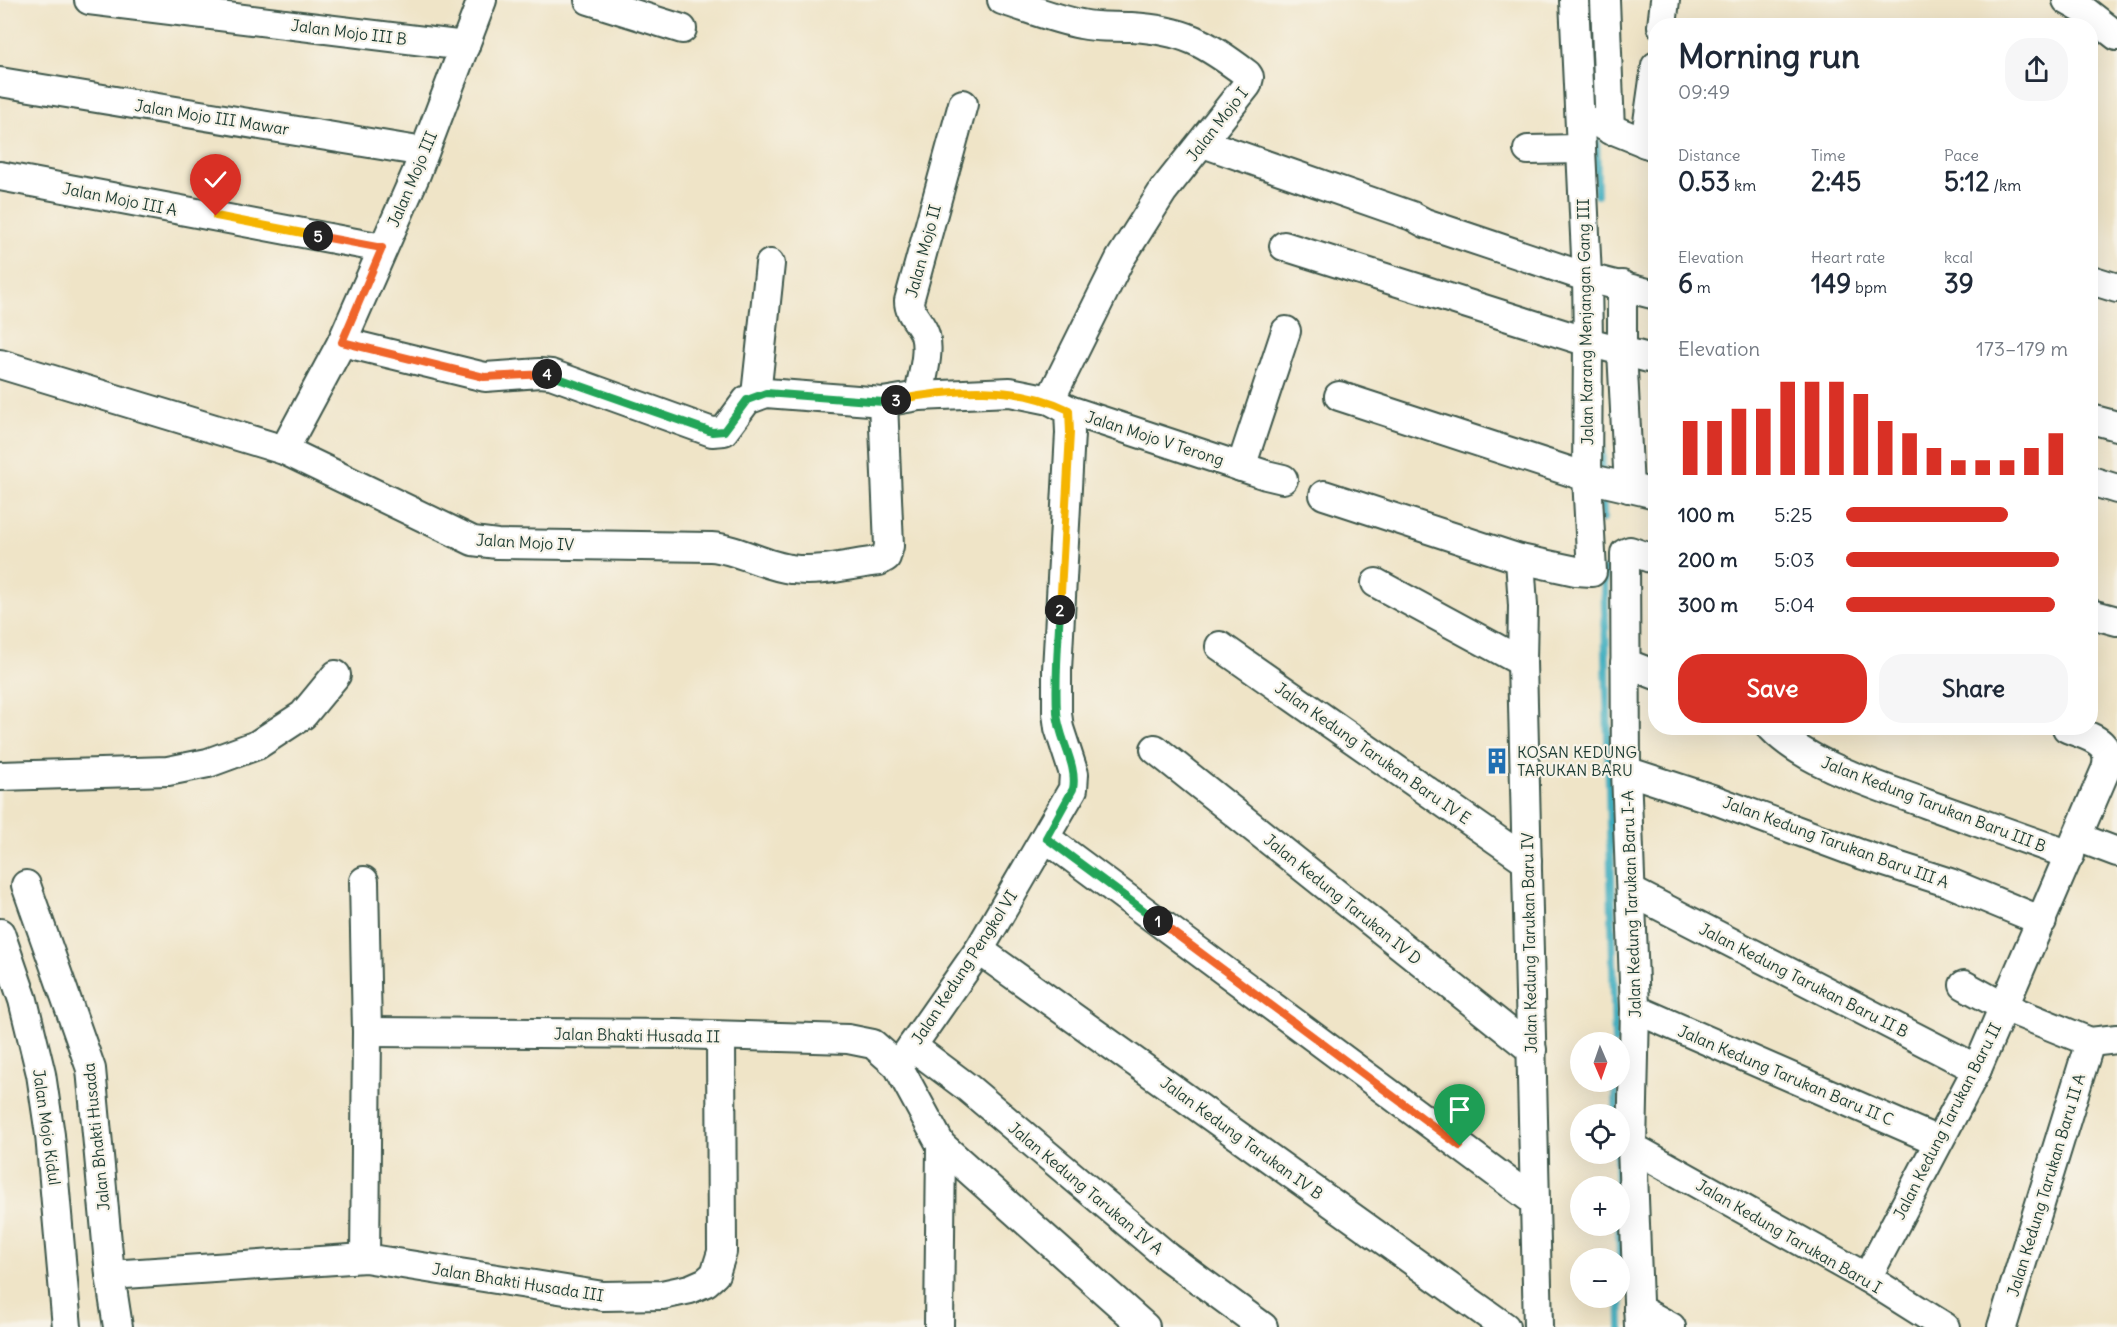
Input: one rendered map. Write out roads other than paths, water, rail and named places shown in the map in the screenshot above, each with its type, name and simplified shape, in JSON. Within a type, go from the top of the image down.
[{"type":"street","name":"Jalan Mojo III B","points":[[89,0],[465,46]]},
{"type":"street","name":"Jalan Mojo III","points":[[284,450],[342,342],[424,152],[482,0]]},
{"type":"street","points":[[589,0],[682,30]]},
{"type":"street","name":"Jalan Mojo I","points":[[1002,0],[1081,24],[1169,31],[1184,35],[1211,47],[1247,74],[1249,81],[1203,143],[1163,191],[1120,259],[1059,405]]},
{"type":"street","name":"Jalan Karang Menjangan Gang III","points":[[1574,0],[1594,122],[1580,149],[1605,281],[1608,482],[1612,569]]},
{"type":"street","points":[[1605,0],[1594,122],[1648,144]]},
{"type":"street","points":[[1663,18],[1665,0]]},
{"type":"street","points":[[2067,0],[2106,19]]},
{"type":"street","name":"Jalan Mojo III Mawar","points":[[0,82],[424,152]]},
{"type":"street","name":"Jalan Mojo II","points":[[920,396],[926,343],[923,330],[909,306],[909,301],[963,104]]},
{"type":"street","points":[[1203,143],[1412,216],[1425,223],[1648,293]]},
{"type":"street","points":[[1528,150],[1580,149]]},
{"type":"street","name":"Jalan Mojo III A","points":[[0,176],[382,248]]},
{"type":"street","points":[[1284,246],[1648,358]]},
{"type":"street","points":[[342,342],[484,377],[551,374],[712,432],[724,431],[747,400],[756,395],[770,264]]},
{"type":"street","points":[[2098,282],[2117,288]]},
{"type":"street","name":"Jalan Mojo V Terong","points":[[1241,467],[1286,331]]},
{"type":"street","points":[[1605,346],[1608,482]]},
{"type":"street","name":"Jalan Mojo IV","points":[[0,364],[284,450],[473,541],[509,544],[711,547],[734,551],[790,569],[818,569],[879,561],[886,556],[888,552],[883,402]]},
{"type":"street","name":"Jalan Mojo V Terong","points":[[756,395],[766,393],[883,402],[920,396],[1010,392],[1059,405],[1283,479]]},
{"type":"street","points":[[1339,396],[1608,482],[1648,492]]},
{"type":"street","name":"Jalan Kedung Pengkol VI","points":[[905,1056],[979,950],[1073,789],[1074,780],[1057,713],[1056,670],[1070,433],[1059,405]]},
{"type":"street","points":[[2098,421],[2117,426]]},
{"type":"street","points":[[2098,483],[2117,489]]},
{"type":"street","points":[[1324,495],[1520,559],[1576,571],[1612,569],[1630,551],[1648,557]]},
{"type":"street","name":"Jalan Kedung Tarukan Baru IV","points":[[1520,559],[1523,606],[1522,662],[1538,1327]]},
{"type":"street","name":"Jalan Kedung Tarukan Baru I-A","points":[[1612,569],[1625,663],[1626,771],[1635,1010],[1632,1147],[1639,1318]]},
{"type":"street","points":[[1376,583],[1522,662]]},
{"type":"street","points":[[2098,616],[2117,621]]},
{"type":"street","name":"Jalan Kedung Tarukan Baru IV E","points":[[1220,646],[1527,861]]},
{"type":"street","points":[[1625,663],[1648,672]]},
{"type":"street","points":[[0,776],[168,771],[208,763],[257,745],[303,716],[336,675]]},
{"type":"street","name":"Jalan Kedung Tarukan Baru III B","points":[[1778,735],[1784,741],[1819,761],[1887,789],[2074,846],[2117,852]]},
{"type":"street","points":[[1964,985],[2004,1007],[2109,760],[2107,750],[2102,743],[2083,735]]},
{"type":"street","name":"Jalan Kedung Tarukan IV D","points":[[1155,749],[1532,1050]]},
{"type":"street","name":"Jalan Kedung Tarukan Baru III A","points":[[1626,771],[1715,800],[1860,854],[1950,883],[2042,921]]},
{"type":"street","points":[[1046,838],[1534,1201]]},
{"type":"street","points":[[364,881],[367,1032],[365,1258]]},
{"type":"street","name":"Jalan Bhakti Husada","points":[[26,885],[91,1069],[110,1275],[118,1327]]},
{"type":"street","name":"Jalan Kedung Tarukan Baru II B","points":[[1631,891],[1977,1069]]},
{"type":"street","name":"Jalan Mojo Kidul","points":[[0,933],[23,1000],[41,1074],[50,1135],[68,1327]]},
{"type":"street","name":"Jalan Kedung Tarukan IV B","points":[[979,950],[1505,1327]]},
{"type":"street","name":"Jalan Kedung Tarukan Baru II","points":[[1867,1278],[1977,1069],[2004,1007],[2103,1041]]},
{"type":"street","name":"Jalan Kedung Tarukan Baru II C","points":[[1635,1010],[1938,1141]]},
{"type":"street","name":"Jalan Bhakti Husada II","points":[[367,1032],[676,1034],[864,1041],[905,1056]]},
{"type":"street","name":"Jalan Bhakti Husada III","points":[[110,1275],[365,1258],[603,1296],[662,1295],[690,1289],[706,1282],[715,1274],[722,1252],[721,1036]]},
{"type":"street","name":"Jalan Kedung Tarukan Baru II A","points":[[2002,1327],[2103,1041]]},
{"type":"street","points":[[905,1056],[941,1145],[939,1327]]},
{"type":"street","name":"Jalan Kedung Tarukan IV A","points":[[905,1056],[968,1088],[1168,1257],[1263,1327]]},
{"type":"street","points":[[941,1145],[1145,1327]]},
{"type":"street","name":"Jalan Kedung Tarukan Baru I","points":[[1632,1147],[1867,1278],[1932,1324]]},
{"type":"street","points":[[1639,1318],[1671,1327]]},
{"type":"waterway","points":[[1596,129],[1597,195]]},
{"type":"waterway","points":[[1601,423],[1603,519]]},
{"type":"waterway","points":[[1604,570],[1615,1032]]},
{"type":"waterway","points":[[1616,1092],[1616,1104]]},
{"type":"waterway","points":[[1617,1164],[1618,1176]]},
{"type":"waterway","points":[[1619,1236],[1620,1248]]},
{"type":"waterway","points":[[1621,1308],[1621,1327]]},
{"type":"place","name":"KOSAN KEDUNG TARUKAN BARU","points":[[1497,761]]}]
